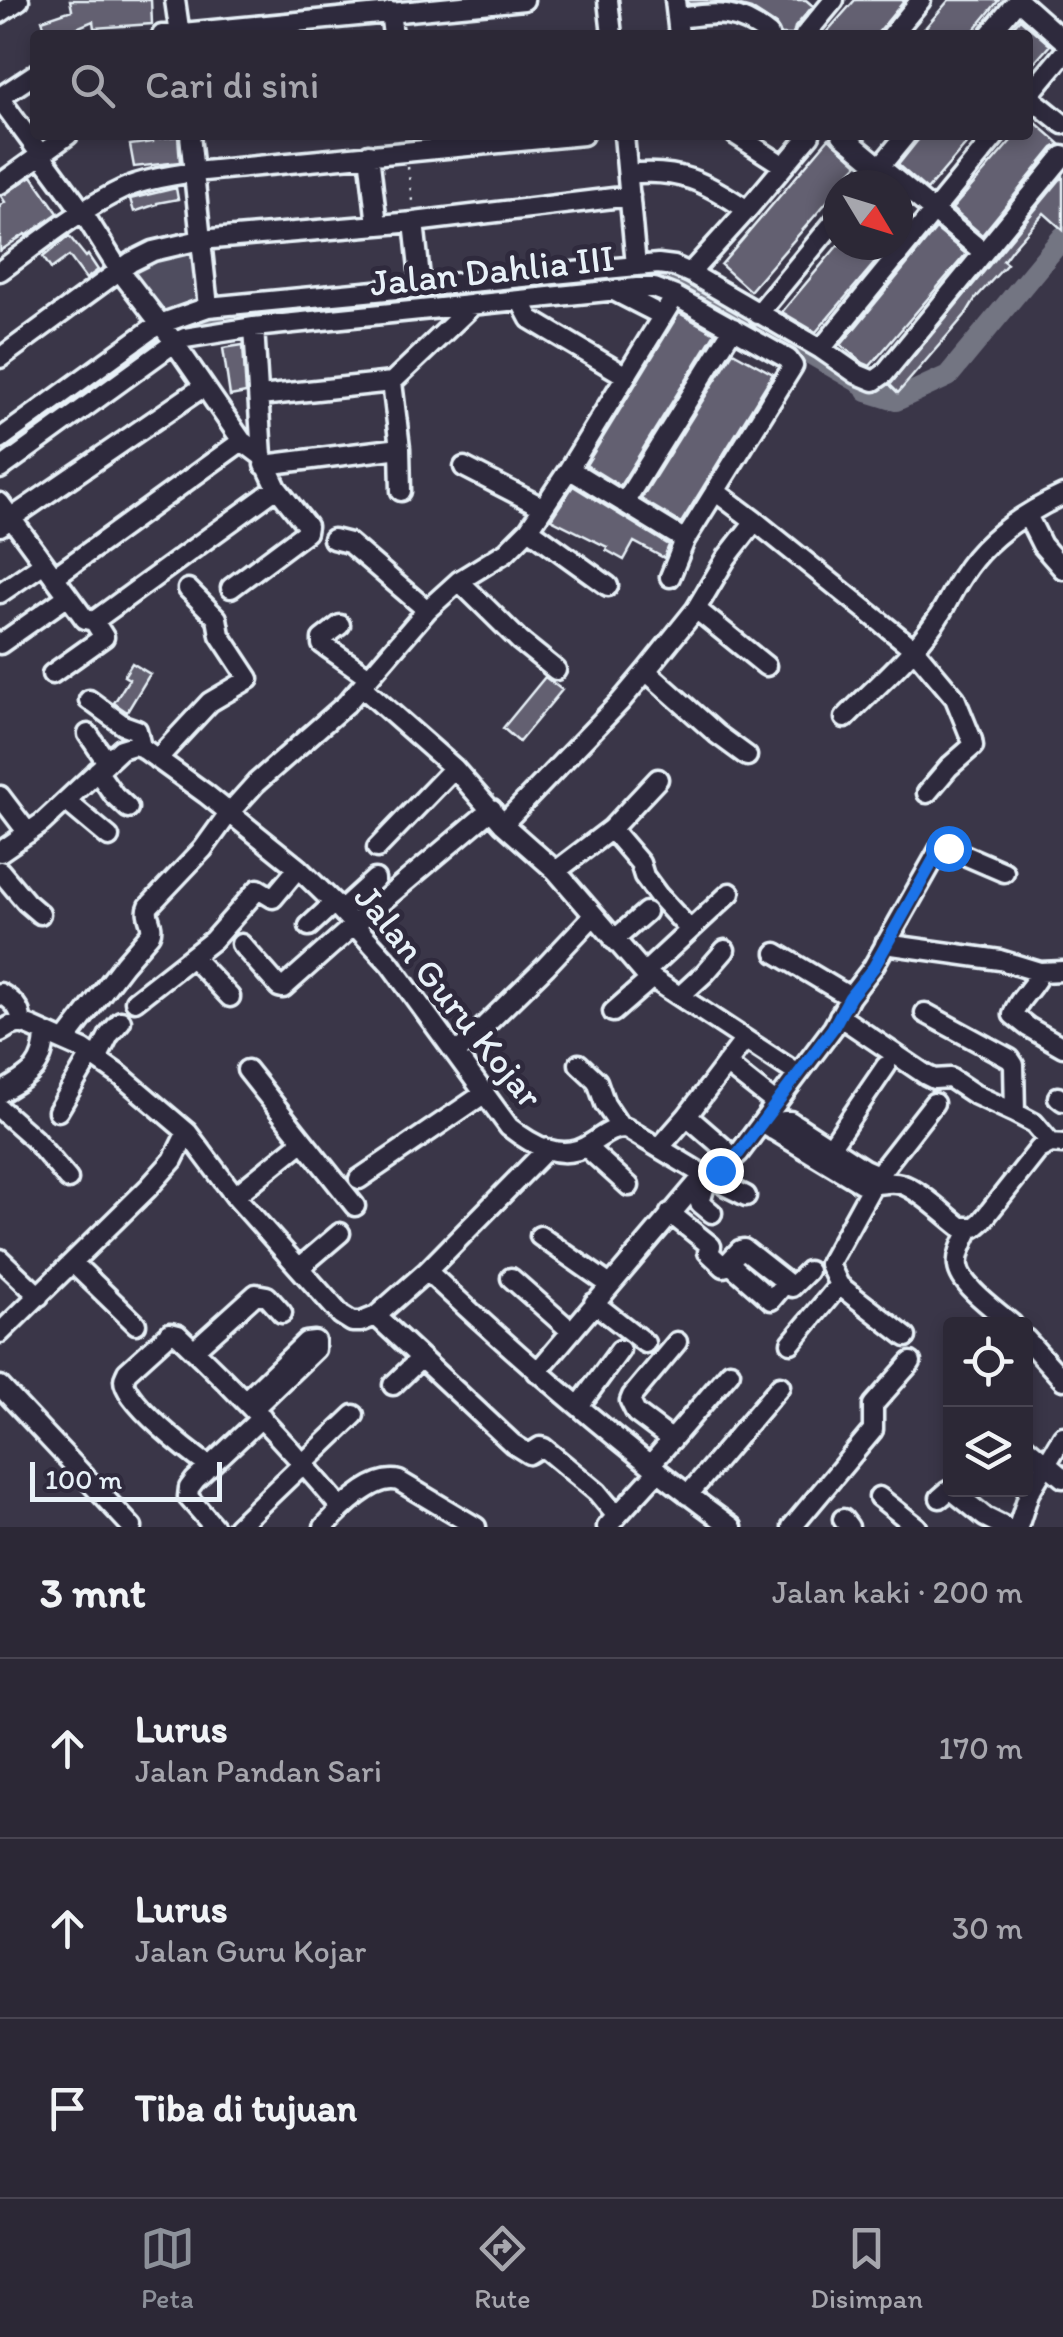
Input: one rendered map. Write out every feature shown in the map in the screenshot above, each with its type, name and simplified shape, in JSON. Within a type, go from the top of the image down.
[{"type":"street","points":[[0,13],[19,0]]},
{"type":"street","points":[[174,30],[175,0]]},
{"type":"street","points":[[202,30],[351,9],[390,12],[437,4],[524,0]]},
{"type":"street","points":[[608,0],[611,30]]},
{"type":"street","points":[[895,30],[914,2]]},
{"type":"street","points":[[993,30],[1016,2],[1063,40]]},
{"type":"street","points":[[808,30],[825,3]]},
{"type":"street","points":[[390,12],[392,30]]},
{"type":"street","points":[[677,18],[726,13],[761,30]]},
{"type":"street","points":[[1033,90],[1063,54]]},
{"type":"street","points":[[30,77],[0,98],[30,138]]},
{"type":"street","points":[[1033,100],[1063,124]]},
{"type":"street","points":[[32,140],[119,270],[242,441],[263,461],[306,526],[306,532],[232,588]]},
{"type":"street","points":[[0,184],[61,140]]},
{"type":"street","points":[[191,140],[208,308]]},
{"type":"street","points":[[0,270],[82,212],[126,187],[194,172],[369,154],[406,143],[472,140]]},
{"type":"street","points":[[625,140],[636,266]]},
{"type":"street","points":[[744,140],[784,166]]},
{"type":"street","points":[[690,273],[806,140]]},
{"type":"street","points":[[848,140],[984,252]]},
{"type":"street","points":[[877,170],[902,140]]},
{"type":"street","points":[[821,349],[992,140]]},
{"type":"street","points":[[369,154],[377,225]]},
{"type":"street","points":[[0,439],[208,308],[636,266],[670,264],[690,273],[874,381],[884,374],[1063,156]]},
{"type":"street","points":[[628,174],[652,171],[696,180],[747,210]]},
{"type":"street","points":[[0,358],[119,270],[153,250],[200,240],[414,222],[630,196]]},
{"type":"street","points":[[414,222],[421,287]]},
{"type":"street","points":[[758,314],[823,235]]},
{"type":"street","name":"Jalan Dahlia III","points":[[167,332],[199,334],[654,288],[675,296],[792,364],[792,370],[715,491]]},
{"type":"street","points":[[612,290],[663,316]]},
{"type":"street","points":[[65,1042],[150,934],[148,906],[202,849],[256,782],[365,682],[459,581],[506,552],[529,529],[675,296]]},
{"type":"street","points":[[520,300],[527,316],[536,323],[626,376]]},
{"type":"street","points":[[264,395],[392,382],[474,304]]},
{"type":"street","points":[[254,327],[264,395],[263,461]]},
{"type":"street","points":[[624,504],[733,328]]},
{"type":"street","points":[[0,469],[167,332]]},
{"type":"street","points":[[392,382],[402,492]]},
{"type":"street","points":[[52,674],[104,637],[94,621],[85,619],[4,516],[203,387]]},
{"type":"street","points":[[0,593],[49,570],[242,441]]},
{"type":"street","points":[[263,461],[400,448]]},
{"type":"street","points":[[464,467],[547,501]]},
{"type":"street","points":[[568,469],[684,540]]},
{"type":"street","points":[[94,621],[278,488]]},
{"type":"street","points":[[670,578],[684,540],[715,491],[914,649],[955,698],[973,746],[927,793]]},
{"type":"street","points":[[845,718],[914,649],[988,543],[1063,495]]},
{"type":"street","points":[[1027,515],[1042,545],[1063,570]]},
{"type":"street","points":[[241,944],[284,988],[354,925],[497,816],[620,702],[696,610],[727,557],[755,521]]},
{"type":"street","points":[[529,529],[608,586]]},
{"type":"street","points":[[333,539],[349,543],[428,610]]},
{"type":"street","points":[[459,581],[556,670]]},
{"type":"street","points":[[156,759],[210,702],[250,680],[220,635],[217,618],[188,588]]},
{"type":"street","points":[[0,644],[68,596]]},
{"type":"street","points":[[696,610],[766,666]]},
{"type":"street","points":[[340,625],[322,644],[556,871],[648,975],[798,1074]]},
{"type":"street","points":[[646,671],[747,756]]},
{"type":"street","name":"Jalan Guru Kojar","points":[[89,700],[123,725],[137,730],[141,746],[298,868],[337,906],[390,964],[509,1127],[532,1144],[558,1153],[586,1147],[603,1134],[621,1128]]},
{"type":"street","points":[[88,734],[114,795],[128,808]]},
{"type":"street","points":[[0,852],[28,833],[127,746],[141,746]]},
{"type":"street","points":[[378,848],[454,768]]},
{"type":"street","points":[[556,871],[611,829],[658,779]]},
{"type":"street","points":[[0,796],[28,833]]},
{"type":"street","points":[[66,801],[110,837]]},
{"type":"street","points":[[611,829],[640,863],[658,895],[690,930]]},
{"type":"street","points":[[537,1372],[670,1214],[768,1126],[798,1074],[874,967],[939,850],[948,848],[1004,872]]},
{"type":"street","points":[[135,1001],[213,940],[258,889],[273,898],[298,868]]},
{"type":"street","points":[[0,871],[40,914]]},
{"type":"street","points":[[309,926],[375,879]]},
{"type":"street","points":[[613,1012],[730,893]]},
{"type":"street","points":[[614,940],[646,912]]},
{"type":"street","points":[[456,1054],[594,915]]},
{"type":"street","points":[[885,944],[1000,960],[1040,972],[1063,971]]},
{"type":"street","points":[[680,996],[726,950]]},
{"type":"street","points":[[776,953],[850,997]]},
{"type":"street","points":[[192,957],[230,998]]},
{"type":"street","points":[[1040,972],[1012,1014],[1063,1047]]},
{"type":"street","points":[[0,993],[15,1004],[22,1024]]},
{"type":"street","points":[[924,1013],[1010,1059],[1016,1082],[1015,1113]]},
{"type":"street","points":[[840,1016],[926,1075],[950,1078],[1034,1123],[1055,1140]]},
{"type":"street","points":[[58,1111],[121,1021]]},
{"type":"street","points":[[0,1032],[22,1024],[94,1057],[122,1076],[187,1132],[235,1196],[341,1315],[352,1322],[376,1316],[427,1272],[547,1149]]},
{"type":"street","points":[[0,1093],[28,1076],[42,1057],[44,1034]]},
{"type":"street","points":[[658,1148],[740,1046]]},
{"type":"street","points":[[579,1064],[597,1081],[605,1104],[621,1128],[713,1173],[726,1186],[746,1196]]},
{"type":"street","points":[[726,1064],[769,1098]]},
{"type":"street","points":[[830,1148],[886,1066]]},
{"type":"street","points":[[247,1070],[355,1206]]},
{"type":"street","points":[[359,1180],[485,1093]]},
{"type":"street","points":[[906,1337],[839,1285],[830,1261],[876,1181],[934,1102]]},
{"type":"street","points":[[2,1116],[34,1139],[68,1179]]},
{"type":"street","points":[[687,1116],[725,1149]]},
{"type":"street","points":[[768,1126],[790,1121],[876,1181]]},
{"type":"street","points":[[768,1126],[861,1183],[903,1185],[961,1228],[982,1221],[1039,1148],[1055,1140],[1063,1126]]},
{"type":"street","points":[[3,1325],[39,1296],[173,1160],[187,1132]]},
{"type":"street","points":[[235,1196],[303,1141]]},
{"type":"street","points":[[586,1147],[630,1186]]},
{"type":"street","points":[[712,1213],[700,1203],[713,1173]]},
{"type":"street","points":[[670,1214],[711,1246],[708,1252],[723,1268],[744,1249],[792,1287],[808,1271]]},
{"type":"street","points":[[970,1228],[960,1249],[960,1272],[974,1292],[1004,1317]]},
{"type":"street","points":[[300,1268],[340,1233]]},
{"type":"street","points":[[540,1236],[610,1284]]},
{"type":"street","points":[[0,1259],[39,1296]]},
{"type":"street","points":[[72,1263],[136,1324]]},
{"type":"street","points":[[427,1272],[537,1372],[732,1527]]},
{"type":"street","points":[[511,1278],[571,1331]]},
{"type":"street","points":[[791,1342],[839,1285]]},
{"type":"street","points":[[194,1350],[256,1294],[267,1296],[282,1313]]},
{"type":"street","points":[[594,1303],[645,1344]]},
{"type":"street","points":[[214,1527],[188,1498],[189,1488],[254,1409],[314,1349],[315,1341],[341,1315]]},
{"type":"street","points":[[376,1316],[524,1453],[533,1453],[540,1446],[551,1452],[597,1492],[612,1521],[672,1440],[730,1372]]},
{"type":"street","points":[[210,1467],[172,1439],[128,1392],[124,1380],[126,1372],[170,1333],[178,1335],[254,1409],[341,1508]]},
{"type":"street","points":[[672,1440],[636,1412],[630,1401],[677,1342]]},
{"type":"street","points":[[1033,1348],[1063,1380]]},
{"type":"street","points":[[579,1406],[620,1350]]},
{"type":"street","points":[[393,1385],[421,1358]]},
{"type":"street","points":[[792,1527],[874,1428],[874,1405],[911,1362]]},
{"type":"street","points":[[0,1386],[132,1527]]},
{"type":"street","points":[[688,1495],[780,1386]]},
{"type":"street","points":[[237,1527],[354,1415]]},
{"type":"street","points":[[1018,1527],[1029,1493],[1063,1436]]},
{"type":"street","points":[[172,1439],[195,1480]]},
{"type":"street","points":[[1033,1453],[1063,1478]]},
{"type":"street","points":[[324,1527],[341,1508],[380,1480],[390,1479],[476,1527]]},
{"type":"street","points":[[940,1498],[948,1491],[954,1492],[985,1517],[1005,1527]]},
{"type":"street","points":[[880,1497],[918,1527]]},
{"type":"path","points":[[406,143],[414,222]]},
{"type":"shaded area","points":[[192,251],[198,302],[159,320],[129,276],[157,253]]},
{"type":"building","points":[[70,0],[151,0],[152,24],[94,28],[93,21],[72,30],[45,30],[42,20],[72,10]]},
{"type":"building","points":[[688,0],[806,0],[813,6],[794,30],[778,30],[751,9],[726,2],[688,4]]},
{"type":"building","points":[[855,0],[905,0],[880,30],[828,30]]},
{"type":"building","points":[[949,0],[999,0],[974,30],[923,30]]},
{"type":"building","points":[[1020,19],[1033,30],[1010,30]]},
{"type":"building","points":[[1033,30],[1050,45],[1033,64]]},
{"type":"building","points":[[1033,120],[1060,144],[982,235],[952,209],[1012,140],[1033,140]]},
{"type":"building","points":[[178,140],[180,162],[134,167],[130,145]]},
{"type":"building","points":[[831,140],[858,164],[852,170],[823,170],[823,206],[750,291],[721,265]]},
{"type":"building","points":[[918,140],[970,140],[927,190],[913,178],[913,170],[898,165]]},
{"type":"building","points":[[32,176],[58,213],[0,251],[0,206],[5,202],[1,196]]},
{"type":"building","points":[[1063,176],[1063,230],[1044,213],[1003,261],[1007,264],[898,393],[890,385]]},
{"type":"building","points":[[176,188],[178,199],[134,212],[130,199]]},
{"type":"building","points":[[936,229],[966,254],[870,366],[863,363],[841,345]]},
{"type":"building","points":[[69,236],[98,270],[86,279],[69,256],[51,269],[43,257]]},
{"type":"building","points":[[825,260],[877,260],[816,332],[782,312]]},
{"type":"building","points":[[679,313],[715,333],[620,486],[586,465]]},
{"type":"building","points":[[243,345],[246,393],[230,396],[223,348]]},
{"type":"building","points":[[733,352],[773,374],[681,523],[641,499]]},
{"type":"building","points":[[573,486],[669,545],[664,558],[634,542],[624,560],[607,547],[551,519]]},
{"type":"building","points":[[132,663],[150,674],[127,712],[114,703],[129,679],[124,676]]},
{"type":"building","points":[[545,677],[562,690],[519,742],[503,728]]},
{"type":"waterway","points":[[867,391],[896,400],[948,376],[1063,237]]},
{"type":"waterway","points":[[0,451],[160,339],[191,322],[647,276],[667,278],[690,288],[867,391]]},
{"type":"route","points":[[720,1170],[739,1153],[833,1028],[850,997],[874,967],[939,850],[948,848]]}]
